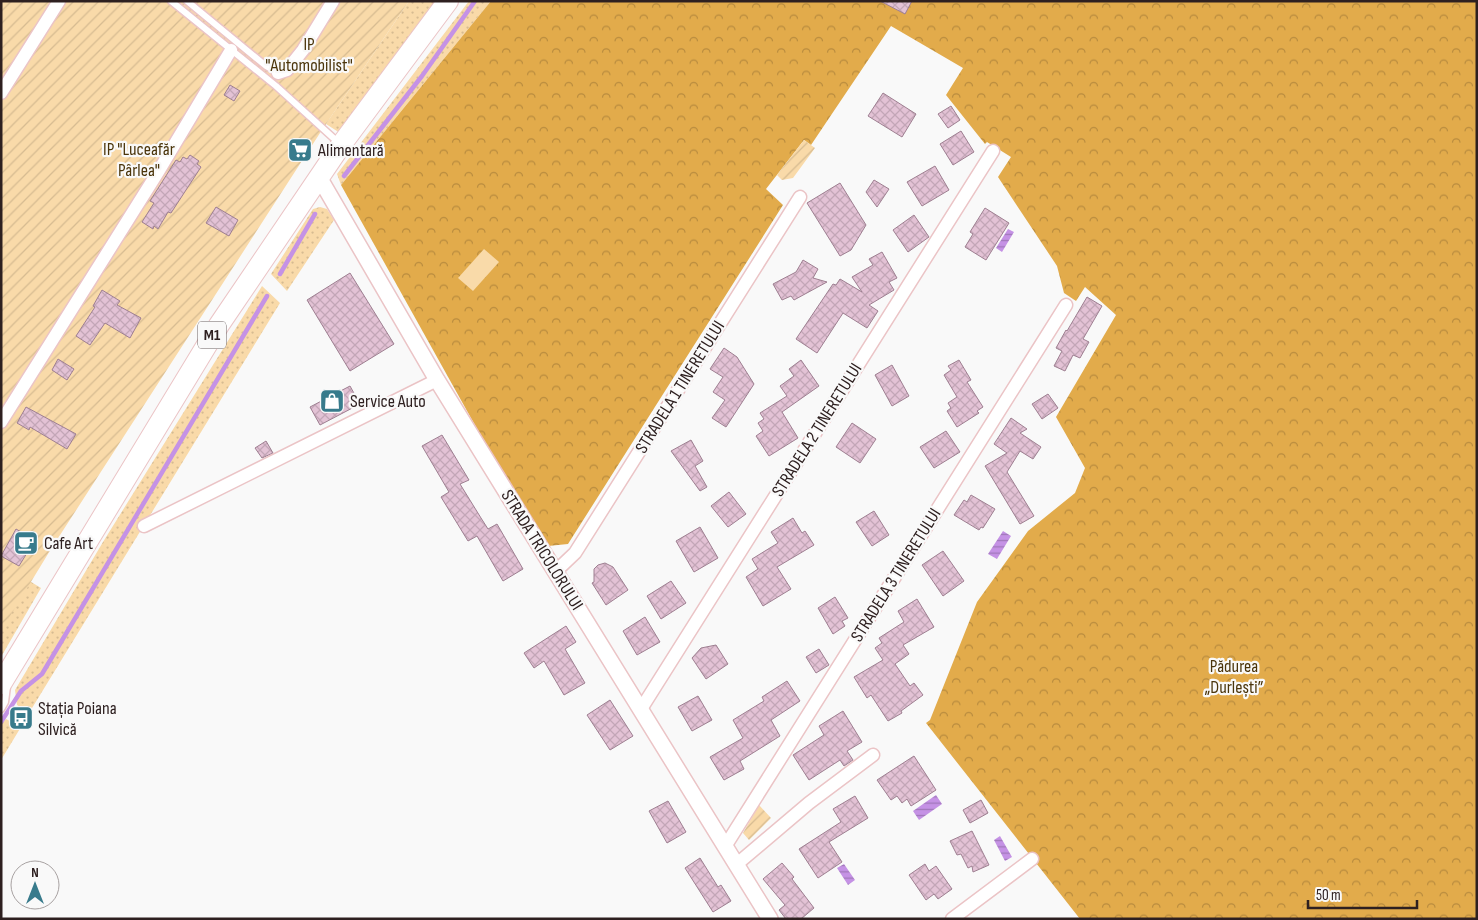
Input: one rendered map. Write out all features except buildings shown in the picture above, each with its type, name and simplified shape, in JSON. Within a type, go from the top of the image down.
[{"type":"highway","name":"M1","points":[[5,678],[218,324],[341,145],[448,1]]},
{"type":"street","points":[[1,93],[59,1]]},
{"type":"street","points":[[278,74],[287,70],[303,50],[333,1]]},
{"type":"street","points":[[1,422],[158,172],[231,50]]},
{"type":"street","name":"STRADELA 2 TINERETULUI","points":[[641,709],[993,151]]},
{"type":"street","name":"STRADA TRICOLORULUI","points":[[319,177],[437,380],[770,919]]},
{"type":"street","name":"STRADELA 1 TINERETULUI","points":[[555,572],[575,553],[800,197]]},
{"type":"street","name":"STRADELA 3 TINERETULUI","points":[[726,845],[1066,305]]},
{"type":"street","points":[[144,526],[437,380]]},
{"type":"street","points":[[737,864],[809,802],[873,755]]},
{"type":"street","points":[[952,919],[1032,859]]},
{"type":"lane","points":[[171,1],[276,86],[341,145]]},
{"type":"lane","points":[[188,1],[278,74]]},
{"type":"lane","points":[[1,709],[5,702],[5,678]]},
{"type":"green space","name":"IP \"Luceafăr Pârlea\"","points":[[1,1],[409,1],[320,133],[51,549],[1,631]]},
{"type":"green space","points":[[409,1],[438,1],[340,133],[326,124]]},
{"type":"green space","points":[[469,1],[491,1],[341,185],[337,174]]},
{"type":"green space","name":"Pădurea „Durlești”","points":[[491,1],[1477,1],[1477,919],[1080,919],[926,723],[930,720],[977,602],[1028,531],[1075,493],[1085,468],[1056,417],[1116,315],[1085,287],[1076,301],[1064,293],[1057,266],[998,177],[1011,157],[987,142],[985,144],[946,95],[963,68],[891,26],[811,145],[804,140],[766,189],[783,205],[568,544],[548,546],[510,488],[341,185]]},
{"type":"green space","points":[[804,140],[815,148],[793,178],[782,180],[777,175]]},
{"type":"green space","points":[[320,207],[327,209],[334,220],[287,291],[271,274],[313,209]]},
{"type":"green space","points":[[484,249],[499,262],[473,291],[458,278]]},
{"type":"green space","points":[[262,286],[280,303],[29,713],[17,705],[15,690],[103,542]]},
{"type":"green space","points":[[23,577],[41,588],[1,657],[1,612]]},
{"type":"green space","points":[[6,719],[21,727],[1,760],[1,724]]},
{"type":"green space","points":[[759,805],[771,818],[749,840],[743,833]]},
{"type":"shaded area","points":[[1008,229],[1014,232],[1002,252],[996,248]]},
{"type":"shaded area","points":[[1003,531],[1011,536],[997,559],[988,554]]},
{"type":"shaded area","points":[[936,795],[942,804],[919,820],[913,811]]},
{"type":"shaded area","points":[[1000,836],[1012,857],[1005,861],[994,840]]},
{"type":"shaded area","points":[[844,864],[855,880],[848,885],[837,868]]},
{"type":"waterway","points":[[344,176],[422,76],[475,1]]},
{"type":"waterway","points":[[280,274],[315,214]]},
{"type":"waterway","points":[[1,722],[21,691],[42,674],[267,296]]},
{"type":"place","name":"Alimentară","points":[[300,150]]},
{"type":"place","name":"Service Auto","points":[[332,401]]},
{"type":"place","name":"Cafe Art","points":[[26,543]]},
{"type":"place","name":"Stația Poiana Silvică","points":[[21,718]]},
{"type":"park label","name":"IP \"Automobilist\"","points":[[309,54]]}]
